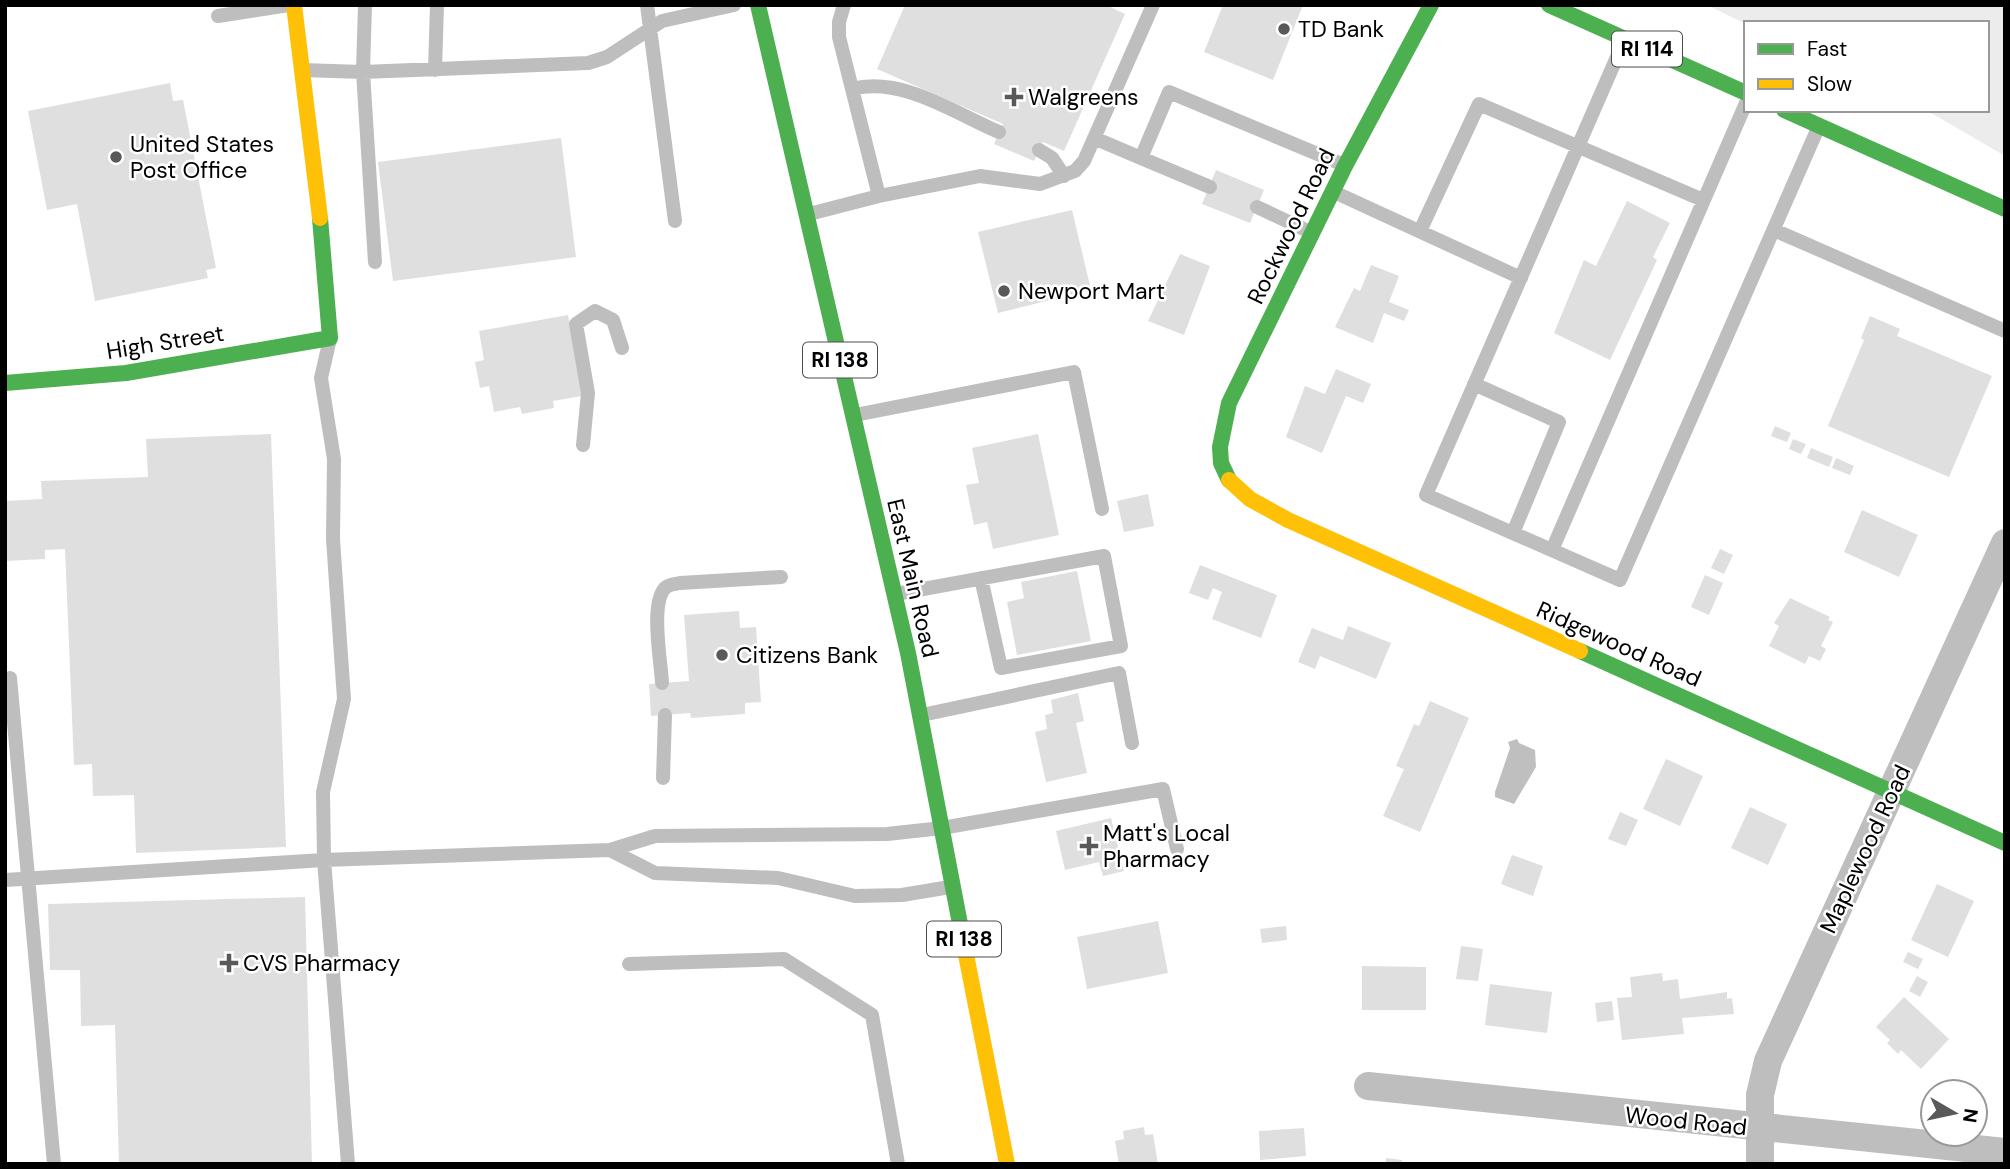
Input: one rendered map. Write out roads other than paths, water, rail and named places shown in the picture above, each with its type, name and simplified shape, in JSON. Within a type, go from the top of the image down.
[{"type":"main road","points":[[291,5],[302,69],[323,243],[330,338]]},
{"type":"main road","name":"East Main Road","points":[[758,5],[895,595],[1007,1164]]},
{"type":"main road","name":"Rockwood Road","points":[[1224,474],[1218,444],[1229,403],[1345,166],[1431,5]]},
{"type":"main road","name":"RI 114","points":[[1549,5],[1744,92]]},
{"type":"main road","points":[[1788,112],[2005,209]]},
{"type":"main road","name":"High Street","points":[[5,383],[126,373],[330,338]]},
{"type":"main road","name":"Ridgewood Road","points":[[1224,474],[1245,497],[1288,520],[2005,843]]},
{"type":"street","name":"Maplewood Road","points":[[1760,1164],[1760,1095],[1768,1061],[2005,542]]},
{"type":"street","name":"Wood Road","points":[[1368,1086],[2005,1152]]},
{"type":"lane","points":[[218,16],[291,5]]},
{"type":"lane","points":[[365,5],[363,72],[376,262]]},
{"type":"lane","points":[[435,70],[437,5]]},
{"type":"lane","points":[[647,5],[652,27],[675,221]]},
{"type":"lane","points":[[302,69],[363,72],[598,62],[652,27],[680,15],[734,5]]},
{"type":"lane","points":[[844,5],[838,29],[879,196]]},
{"type":"lane","points":[[807,214],[879,196],[980,176],[1040,184],[1064,176],[1080,166],[1153,5]]},
{"type":"lane","points":[[1625,39],[1426,495],[1620,580],[1819,126]]},
{"type":"lane","points":[[852,89],[874,84],[894,86],[999,132]]},
{"type":"lane","points":[[1141,158],[1168,92],[1345,166]]},
{"type":"lane","points":[[1420,231],[1479,104],[1703,200]]},
{"type":"lane","points":[[1552,550],[1744,108]]},
{"type":"lane","points":[[1094,138],[1210,187]]},
{"type":"lane","points":[[1039,150],[1052,158],[1064,176]]},
{"type":"lane","points":[[1333,191],[1521,278]]},
{"type":"lane","points":[[1257,207],[1312,233]]},
{"type":"lane","points":[[1774,230],[2005,331]]},
{"type":"lane","points":[[583,445],[588,393],[576,324],[595,311],[613,320],[622,348]]},
{"type":"lane","points":[[330,338],[321,378],[334,459],[333,539],[344,699],[323,792],[324,860],[348,1164]]},
{"type":"lane","points":[[853,415],[1074,372],[1102,509]]},
{"type":"lane","points":[[1474,383],[1559,422],[1513,533]]},
{"type":"lane","points":[[895,595],[981,578],[1104,556],[1121,646],[1001,668],[981,578]]},
{"type":"lane","points":[[662,683],[657,615],[660,596],[665,588],[680,583],[781,577]]},
{"type":"lane","points":[[920,715],[1119,673],[1132,743]]},
{"type":"lane","points":[[10,678],[54,1164]]},
{"type":"lane","points":[[663,778],[665,715]]},
{"type":"lane","points":[[5,880],[324,860],[610,850],[655,836],[887,834],[942,828],[1163,789],[1177,849]]},
{"type":"lane","points":[[610,850],[655,873],[778,878],[855,896],[902,895],[953,886]]},
{"type":"lane","points":[[629,964],[784,959],[872,1015],[898,1164]]},
{"type":"place","name":"TD Bank","points":[[1284,29]]},
{"type":"place","name":"Walgreens","points":[[1014,97]]},
{"type":"place","name":"United States Post Office","points":[[116,157]]},
{"type":"place","name":"Newport Mart","points":[[1004,291]]},
{"type":"place","name":"Citizens Bank","points":[[722,655]]},
{"type":"place","name":"Matt's Local Pharmacy","points":[[1089,846]]},
{"type":"place","name":"CVS Pharmacy","points":[[229,963]]}]
